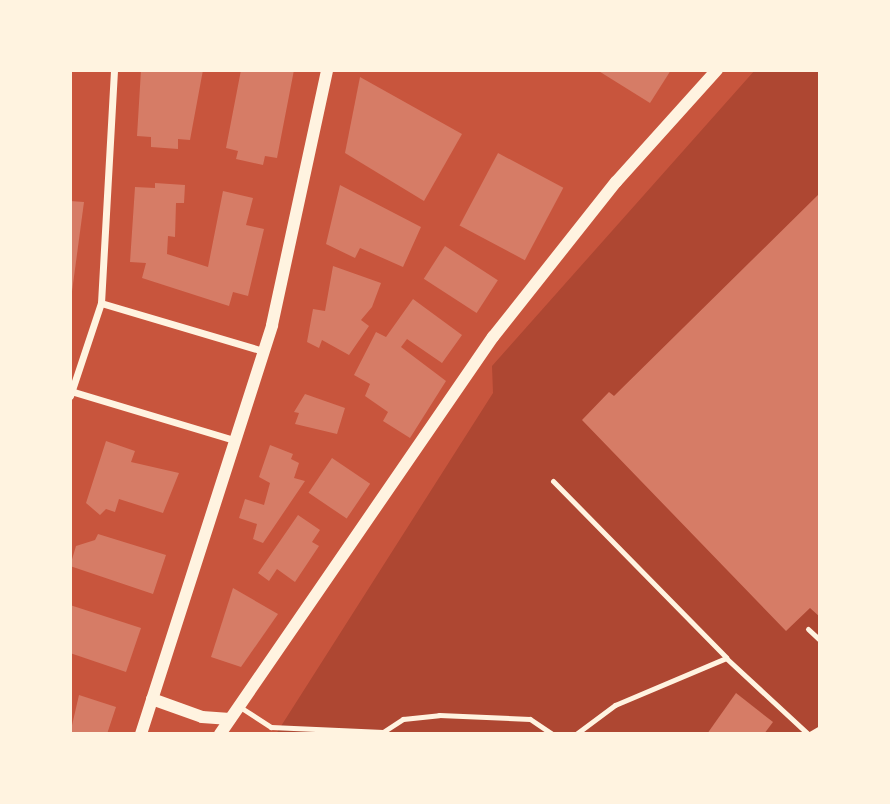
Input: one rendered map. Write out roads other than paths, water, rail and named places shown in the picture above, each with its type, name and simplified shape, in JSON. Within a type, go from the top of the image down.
[{"type":"street","points":[[114,70],[101,303],[72,394],[234,440]]},
{"type":"street","points":[[141,734],[277,306],[327,70]]},
{"type":"street","points":[[220,734],[524,297],[616,182],[717,70]]},
{"type":"street","points":[[101,303],[263,351]]},
{"type":"street","points":[[152,699],[202,717],[230,719]]},
{"type":"lane","points":[[554,481],[731,662]]},
{"type":"lane","points":[[808,629],[820,640]]},
{"type":"lane","points":[[576,734],[615,705],[726,657],[809,734],[820,728]]},
{"type":"lane","points":[[240,707],[271,727],[383,732],[402,719],[439,715],[530,719],[552,734]]}]
